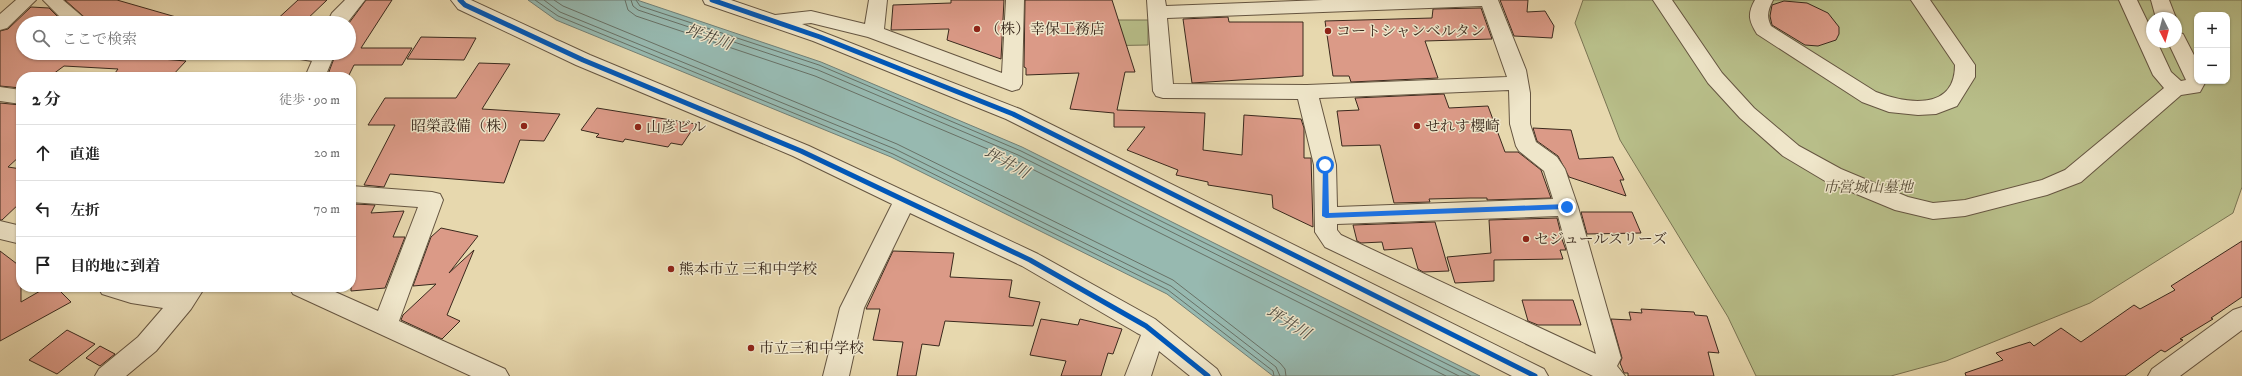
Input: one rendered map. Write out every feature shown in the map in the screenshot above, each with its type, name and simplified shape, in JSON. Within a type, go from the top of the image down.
[{"type":"street","points":[[0,24],[27,0]]},
{"type":"street","points":[[52,0],[69,16]]},
{"type":"street","points":[[340,16],[356,0]]},
{"type":"street","points":[[460,0],[465,5],[583,60],[801,151],[1030,260],[1154,332],[1208,376]]},
{"type":"street","points":[[712,0],[820,37],[1013,114],[1535,376]]},
{"type":"street","points":[[874,32],[878,0]]},
{"type":"street","points":[[774,21],[811,17],[874,32],[1012,84],[1015,0]]},
{"type":"street","points":[[1307,92],[1325,165],[1326,232],[1333,241],[1608,373],[1609,358],[1567,207],[1554,170],[1549,162],[1527,146],[1520,124],[1520,93],[1516,70],[1489,0],[1156,6],[1163,91],[1307,92],[1518,83]]},
{"type":"street","points":[[1662,0],[1715,78],[1747,113],[1791,151],[1833,175],[1903,204],[1933,211],[1965,208],[2047,187],[2073,176],[2176,88],[2193,87],[2196,80],[2181,48]]},
{"type":"street","points":[[1764,0],[1759,9],[1758,19],[1764,30],[1824,70],[1869,97],[1889,105],[1918,108],[1936,107],[1950,101],[1966,77],[1965,65],[1920,0]]},
{"type":"street","points":[[2128,0],[2163,75],[2176,88]]},
{"type":"street","points":[[2160,0],[2164,12]]},
{"type":"street","points":[[318,72],[322,60]]},
{"type":"street","points":[[0,94],[16,96]]},
{"type":"street","points":[[356,194],[432,200],[386,325]]},
{"type":"street","points":[[836,376],[852,308],[905,200]]},
{"type":"street","points":[[1326,216],[1567,207]]},
{"type":"street","points":[[0,230],[16,234]]},
{"type":"street","points":[[125,292],[131,294],[188,294]]},
{"type":"street","points":[[311,292],[496,376]]},
{"type":"street","points":[[108,376],[147,344],[188,294]]},
{"type":"street","points":[[2161,376],[2242,317]]},
{"type":"street","points":[[1138,376],[1154,332]]},
{"type":"green space","name":"市営城山墓地","points":[[1583,0],[2242,0],[2242,187],[2233,213],[2090,303],[1946,361],[1891,376],[1756,376],[1728,317],[1620,140],[1575,23]]},
{"type":"green space","points":[[1090,20],[1148,20],[1148,45],[1092,46]]},
{"type":"water","name":"坪井川","points":[[528,0],[637,0],[821,62],[1022,147],[1480,376],[1273,376],[1167,294],[891,157],[556,20]]},
{"type":"building","points":[[65,0],[117,0],[173,16],[83,16]]},
{"type":"building","points":[[298,0],[327,0],[310,16],[281,16]]},
{"type":"building","points":[[366,0],[392,0],[361,48],[412,48],[402,65],[354,65],[350,72],[329,72],[333,60],[356,60],[356,16],[354,16]]},
{"type":"building","points":[[951,0],[1004,0],[1001,59],[947,40],[949,29],[891,30],[893,5],[951,3]]},
{"type":"building","points":[[1025,0],[1112,0],[1135,72],[1125,72],[1117,110],[1205,113],[1203,150],[1242,155],[1244,115],[1301,119],[1304,128],[1304,158],[1311,158],[1313,227],[1273,208],[1272,195],[1208,185],[1208,182],[1176,175],[1178,170],[1127,150],[1145,127],[1114,127],[1114,113],[1070,109],[1079,73],[1026,75],[1026,68],[1024,67]]},
{"type":"building","points":[[1500,0],[1528,0],[1527,12],[1545,11],[1554,26],[1552,38],[1514,36]]},
{"type":"building","points":[[1784,1],[1807,3],[1828,13],[1839,27],[1839,34],[1836,40],[1818,46],[1805,45],[1772,25],[1770,16],[1772,5]]},
{"type":"building","points":[[31,7],[49,8],[57,16],[22,16]]},
{"type":"building","points":[[1481,8],[1492,39],[1425,41],[1438,78],[1351,82],[1349,76],[1333,76],[1325,21],[1432,18],[1433,9]]},
{"type":"building","points":[[1228,17],[1229,22],[1303,22],[1303,76],[1192,83],[1183,19]]},
{"type":"building","points":[[16,21],[16,60],[186,61],[176,72],[116,72],[118,69],[64,66],[56,72],[16,72],[16,88],[0,86],[0,31],[8,29]]},
{"type":"building","points":[[421,37],[476,38],[464,60],[407,59]]},
{"type":"building","points":[[479,63],[510,64],[482,109],[560,114],[544,141],[520,140],[504,183],[390,174],[384,187],[364,185],[395,125],[368,125],[385,98],[456,98]]},
{"type":"building","points":[[1444,94],[1449,108],[1488,106],[1505,152],[1518,152],[1541,170],[1551,198],[1487,200],[1487,198],[1429,199],[1430,202],[1394,203],[1380,145],[1342,146],[1337,111],[1359,110],[1355,98]]},
{"type":"building","points":[[0,103],[16,105],[16,160],[8,167],[16,168],[16,207],[2,220],[0,220]]},
{"type":"building","name":"山彦ビル","points":[[597,108],[696,124],[682,145],[671,143],[668,147],[625,139],[623,142],[596,137],[599,134],[581,130]]},
{"type":"building","points":[[1533,128],[1571,130],[1579,159],[1613,157],[1624,180],[1620,180],[1626,196],[1569,177],[1558,156],[1537,141]]},
{"type":"building","points":[[356,204],[375,205],[371,213],[404,211],[393,237],[405,237],[385,288],[356,291]]},
{"type":"building","points":[[1581,212],[1632,212],[1641,233],[1587,234]]},
{"type":"building","points":[[1557,218],[1560,234],[1566,250],[1560,250],[1563,259],[1494,260],[1494,281],[1455,283],[1447,257],[1491,253],[1489,220]]},
{"type":"building","points":[[1435,222],[1449,271],[1423,272],[1418,269],[1412,248],[1384,250],[1382,242],[1361,243],[1357,241],[1353,225]]},
{"type":"building","points":[[441,228],[478,236],[449,273],[474,250],[447,315],[460,321],[442,339],[401,320],[403,315],[436,284],[413,286],[431,237]]},
{"type":"building","points":[[2242,241],[2242,297],[2211,318],[2213,319],[2180,339],[2183,340],[2165,352],[2161,350],[2125,376],[1966,376],[1965,373],[2003,360],[1996,353],[2030,342],[2034,346],[2061,328],[2081,342],[2134,305],[2140,309],[2175,290],[2171,286]]},
{"type":"building","points":[[0,251],[16,263],[16,292],[21,292],[21,302],[38,292],[61,292],[71,302],[0,341]]},
{"type":"building","points":[[893,251],[954,253],[950,277],[1012,280],[1009,297],[1040,302],[1033,326],[945,321],[939,346],[922,344],[916,376],[897,376],[903,342],[873,340],[880,309],[866,309]]},
{"type":"building","points":[[1522,300],[1573,300],[1581,325],[1538,325],[1528,321]]},
{"type":"building","points":[[1641,309],[1694,312],[1695,315],[1707,316],[1719,353],[1708,352],[1714,376],[1628,376],[1628,373],[1624,373],[1620,363],[1622,358],[1611,319],[1631,320],[1629,312],[1642,313]]},
{"type":"building","points":[[1041,319],[1078,325],[1080,319],[1122,329],[1113,354],[1108,353],[1101,376],[1061,376],[1066,361],[1030,355]]},
{"type":"building","points":[[67,330],[95,344],[57,374],[29,360]]},
{"type":"building","points":[[100,346],[115,354],[100,366],[86,358]]},
{"type":"cycle path","points":[[460,0],[465,5],[583,60],[801,151],[1030,260],[1146,326],[1208,376]]},
{"type":"cycle path","points":[[712,0],[820,37],[1013,114],[1535,376]]},
{"type":"place","name":"（株）幸保工務店","points":[[977,29]]},
{"type":"place","name":"コートシャンベルタン","points":[[1328,31]]},
{"type":"place","name":"昭榮設備（株）","points":[[524,126]]},
{"type":"place","name":"せれす櫻崎","points":[[1417,126]]},
{"type":"place","name":"山彦ビル","points":[[638,127]]},
{"type":"place","name":"セジュールスリーズ","points":[[1526,239]]},
{"type":"place","name":"熊本市立 三和中学校","points":[[671,269]]},
{"type":"place","name":"市立三和中学校","points":[[751,348]]},
{"type":"route","points":[[1325,165],[1326,216],[1567,207]]}]
